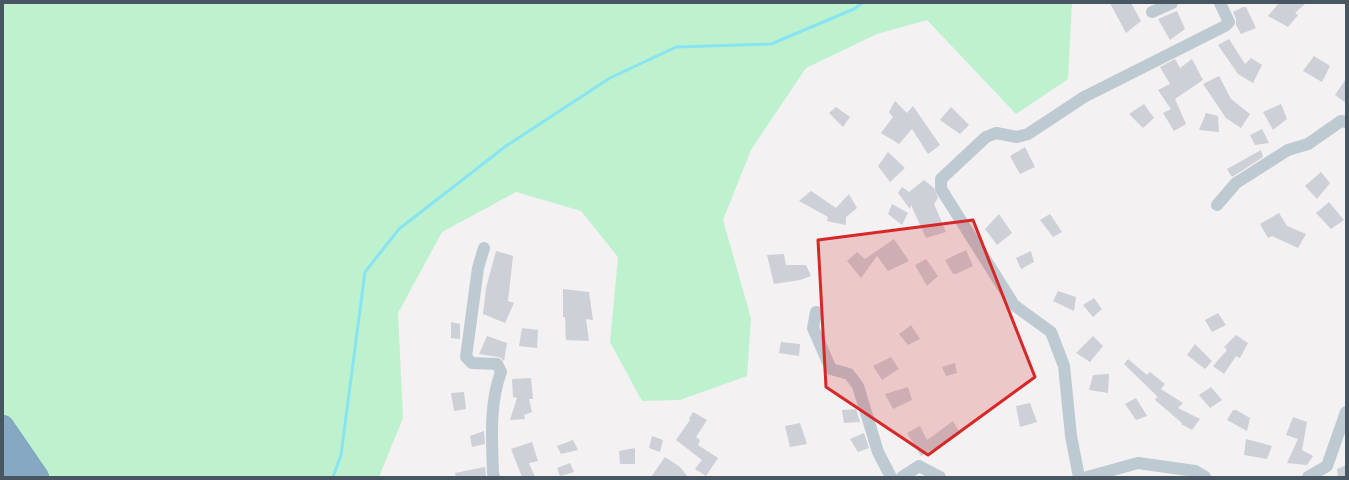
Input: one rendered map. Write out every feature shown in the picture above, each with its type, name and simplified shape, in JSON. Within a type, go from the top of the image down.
[{"type":"highway","points":[[3,426],[38,477]]},
{"type":"highway","points":[[3,457],[16,477]]},
{"type":"street","points":[[1152,12],[1172,3]]},
{"type":"street","points":[[1079,477],[1071,436],[1064,366],[1051,332],[1014,305],[941,189],[941,179],[986,136],[996,133],[1017,138],[1028,134],[1084,97],[1225,26],[1229,22],[1220,3]]},
{"type":"street","points":[[1217,205],[1236,183],[1288,150],[1308,144],[1340,121],[1346,122]]},
{"type":"street","points":[[484,248],[478,268],[466,357],[472,364],[497,364],[501,372],[495,387],[492,434],[494,477]]},
{"type":"street","points":[[816,312],[813,328],[831,369],[849,374],[858,386],[878,452],[891,477]]},
{"type":"street","points":[[1308,477],[1327,466],[1346,412]]},
{"type":"street","points":[[1087,477],[1104,475],[1138,463],[1195,471],[1205,477]]},
{"type":"street","points":[[902,477],[919,466],[940,477]]},
{"type":"highlighted area","points":[[973,220],[1035,377],[928,455],[826,387],[818,240]]},
{"type":"green space","points":[[3,3],[1072,3],[1068,79],[1016,114],[927,20],[877,34],[806,68],[751,150],[723,220],[751,318],[747,376],[680,400],[642,401],[610,342],[618,257],[581,211],[516,192],[442,232],[398,313],[403,418],[379,477],[3,477]]},
{"type":"building","points":[[1110,3],[1131,3],[1141,21],[1126,33]]},
{"type":"building","points":[[1279,3],[1306,3],[1295,13],[1298,15],[1288,27],[1268,16]]},
{"type":"building","points":[[1246,7],[1256,28],[1241,34],[1236,25],[1236,19],[1233,12]]},
{"type":"building","points":[[1177,11],[1185,29],[1170,40],[1158,19]]},
{"type":"building","points":[[1229,39],[1245,64],[1251,58],[1262,65],[1253,83],[1238,74],[1218,45]]},
{"type":"building","points":[[1314,56],[1330,66],[1322,82],[1303,71]]},
{"type":"building","points":[[1175,59],[1180,68],[1192,59],[1203,80],[1175,99],[1186,124],[1174,131],[1163,113],[1171,109],[1158,90],[1170,84],[1160,67]]},
{"type":"building","points":[[1219,76],[1231,99],[1250,114],[1241,128],[1226,118],[1203,84]]},
{"type":"building","points":[[1346,79],[1346,103],[1335,95]]},
{"type":"building","points":[[895,101],[907,113],[913,106],[940,145],[928,154],[912,129],[899,144],[881,133],[893,117],[889,112]]},
{"type":"building","points":[[1144,104],[1154,118],[1143,128],[1129,114]]},
{"type":"building","points":[[1281,104],[1287,119],[1273,130],[1263,112]]},
{"type":"building","points":[[836,107],[850,117],[843,127],[829,113]]},
{"type":"building","points":[[951,107],[969,125],[960,134],[940,120]]},
{"type":"building","points":[[1206,113],[1218,116],[1219,132],[1199,130]]},
{"type":"building","points":[[1262,129],[1269,143],[1255,145],[1250,135]]},
{"type":"building","points":[[1025,147],[1035,167],[1020,174],[1010,156]]},
{"type":"building","points":[[1261,150],[1263,157],[1232,177],[1227,169]]},
{"type":"building","points":[[888,152],[905,168],[890,182],[878,166]]},
{"type":"building","points":[[1321,172],[1330,183],[1317,199],[1305,186]]},
{"type":"building","points":[[924,180],[934,188],[938,198],[934,204],[946,232],[926,238],[911,205],[910,209],[898,193],[902,187],[909,192]]},
{"type":"building","points":[[811,191],[836,208],[849,194],[857,208],[846,217],[846,225],[827,221],[828,217],[799,201]]},
{"type":"building","points":[[1329,202],[1344,220],[1331,229],[1316,213]]},
{"type":"building","points":[[892,204],[908,213],[902,225],[888,214]]},
{"type":"building","points":[[1279,213],[1287,226],[1306,234],[1298,248],[1272,236],[1268,238],[1260,224]]},
{"type":"building","points":[[999,214],[1012,233],[997,245],[985,229]]},
{"type":"building","points":[[1050,214],[1062,232],[1053,237],[1040,220]]},
{"type":"building","points":[[894,239],[909,261],[888,271],[877,256],[861,278],[847,261],[857,252],[865,259]]},
{"type":"building","points":[[966,250],[973,266],[953,274],[945,260]]},
{"type":"building","points":[[496,251],[513,256],[508,301],[514,303],[505,323],[483,314],[486,288]]},
{"type":"building","points":[[1031,251],[1034,262],[1021,269],[1016,258]]},
{"type":"building","points":[[784,254],[786,265],[806,265],[811,276],[800,280],[774,284],[767,255]]},
{"type":"building","points":[[926,259],[938,276],[927,286],[915,265]]},
{"type":"building","points":[[563,289],[589,292],[593,320],[586,319],[589,341],[566,340],[565,317],[563,317]]},
{"type":"building","points":[[1058,291],[1076,297],[1074,311],[1053,301]]},
{"type":"building","points":[[1094,298],[1102,309],[1093,317],[1083,305]]},
{"type":"building","points":[[1218,313],[1226,325],[1212,332],[1205,320]]},
{"type":"building","points":[[451,322],[460,324],[460,339],[451,338]]},
{"type":"building","points":[[911,325],[920,339],[908,345],[899,334]]},
{"type":"building","points":[[522,328],[538,330],[537,348],[519,346]]},
{"type":"building","points":[[1236,335],[1248,343],[1240,358],[1236,356],[1224,374],[1213,366],[1227,350],[1224,347]]},
{"type":"building","points":[[487,336],[507,343],[504,361],[498,357],[479,354]]},
{"type":"building","points":[[1093,336],[1103,346],[1090,362],[1076,353]]},
{"type":"building","points":[[781,342],[800,344],[799,356],[779,353]]},
{"type":"building","points":[[1195,344],[1212,361],[1205,369],[1187,355]]},
{"type":"building","points":[[891,357],[899,369],[882,380],[873,366]]},
{"type":"building","points":[[1128,359],[1147,375],[1150,372],[1165,384],[1161,389],[1183,403],[1178,408],[1200,419],[1192,430],[1181,424],[1182,423],[1155,400],[1157,397],[1160,399],[1124,364]]},
{"type":"building","points":[[955,363],[957,373],[946,376],[942,367]]},
{"type":"building","points":[[1109,374],[1108,393],[1089,390],[1093,375]]},
{"type":"building","points":[[531,378],[533,399],[529,399],[532,412],[524,415],[525,419],[510,420],[517,398],[513,397],[512,379]]},
{"type":"building","points":[[908,387],[912,400],[893,409],[885,394]]},
{"type":"building","points":[[1211,387],[1222,400],[1210,408],[1199,395]]},
{"type":"building","points":[[464,392],[466,409],[454,411],[451,393]]},
{"type":"building","points":[[1136,398],[1147,416],[1136,420],[1125,404]]},
{"type":"building","points":[[1030,403],[1037,422],[1020,427],[1016,406]]},
{"type":"building","points":[[856,409],[860,422],[844,423],[842,410]]},
{"type":"building","points":[[1233,410],[1236,410],[1250,418],[1247,431],[1227,420]]},
{"type":"building","points":[[693,412],[707,420],[696,437],[700,440],[698,445],[718,458],[706,476],[695,469],[702,460],[676,440],[690,420],[689,419]]},
{"type":"building","points":[[1293,417],[1307,422],[1302,450],[1313,456],[1307,465],[1287,463],[1298,439],[1286,435]]},
{"type":"building","points":[[953,421],[959,431],[944,443],[921,456],[907,433],[920,426],[927,440]]},
{"type":"building","points":[[800,423],[807,444],[790,447],[785,426]]},
{"type":"building","points":[[484,431],[485,444],[472,447],[470,436]]},
{"type":"building","points":[[864,433],[869,448],[858,452],[850,439]]},
{"type":"building","points":[[652,436],[663,440],[660,452],[649,448]]},
{"type":"building","points":[[1246,439],[1272,446],[1267,459],[1244,455]]},
{"type":"building","points":[[573,440],[578,450],[561,454],[557,446]]},
{"type":"building","points":[[532,442],[538,461],[529,463],[535,477],[522,477],[511,449]]},
{"type":"building","points":[[635,448],[635,464],[620,464],[619,451]]},
{"type":"building","points":[[665,457],[680,467],[688,477],[651,477]]},
{"type":"building","points":[[570,463],[574,472],[560,476],[557,468]]},
{"type":"building","points":[[1346,465],[1346,477],[1338,477],[1337,469]]},
{"type":"building","points":[[485,467],[486,477],[456,477],[455,473]]},
{"type":"waterway","points":[[333,477],[341,455],[365,272],[399,229],[506,146],[610,78],[676,47],[771,44],[854,9],[862,3]]}]
